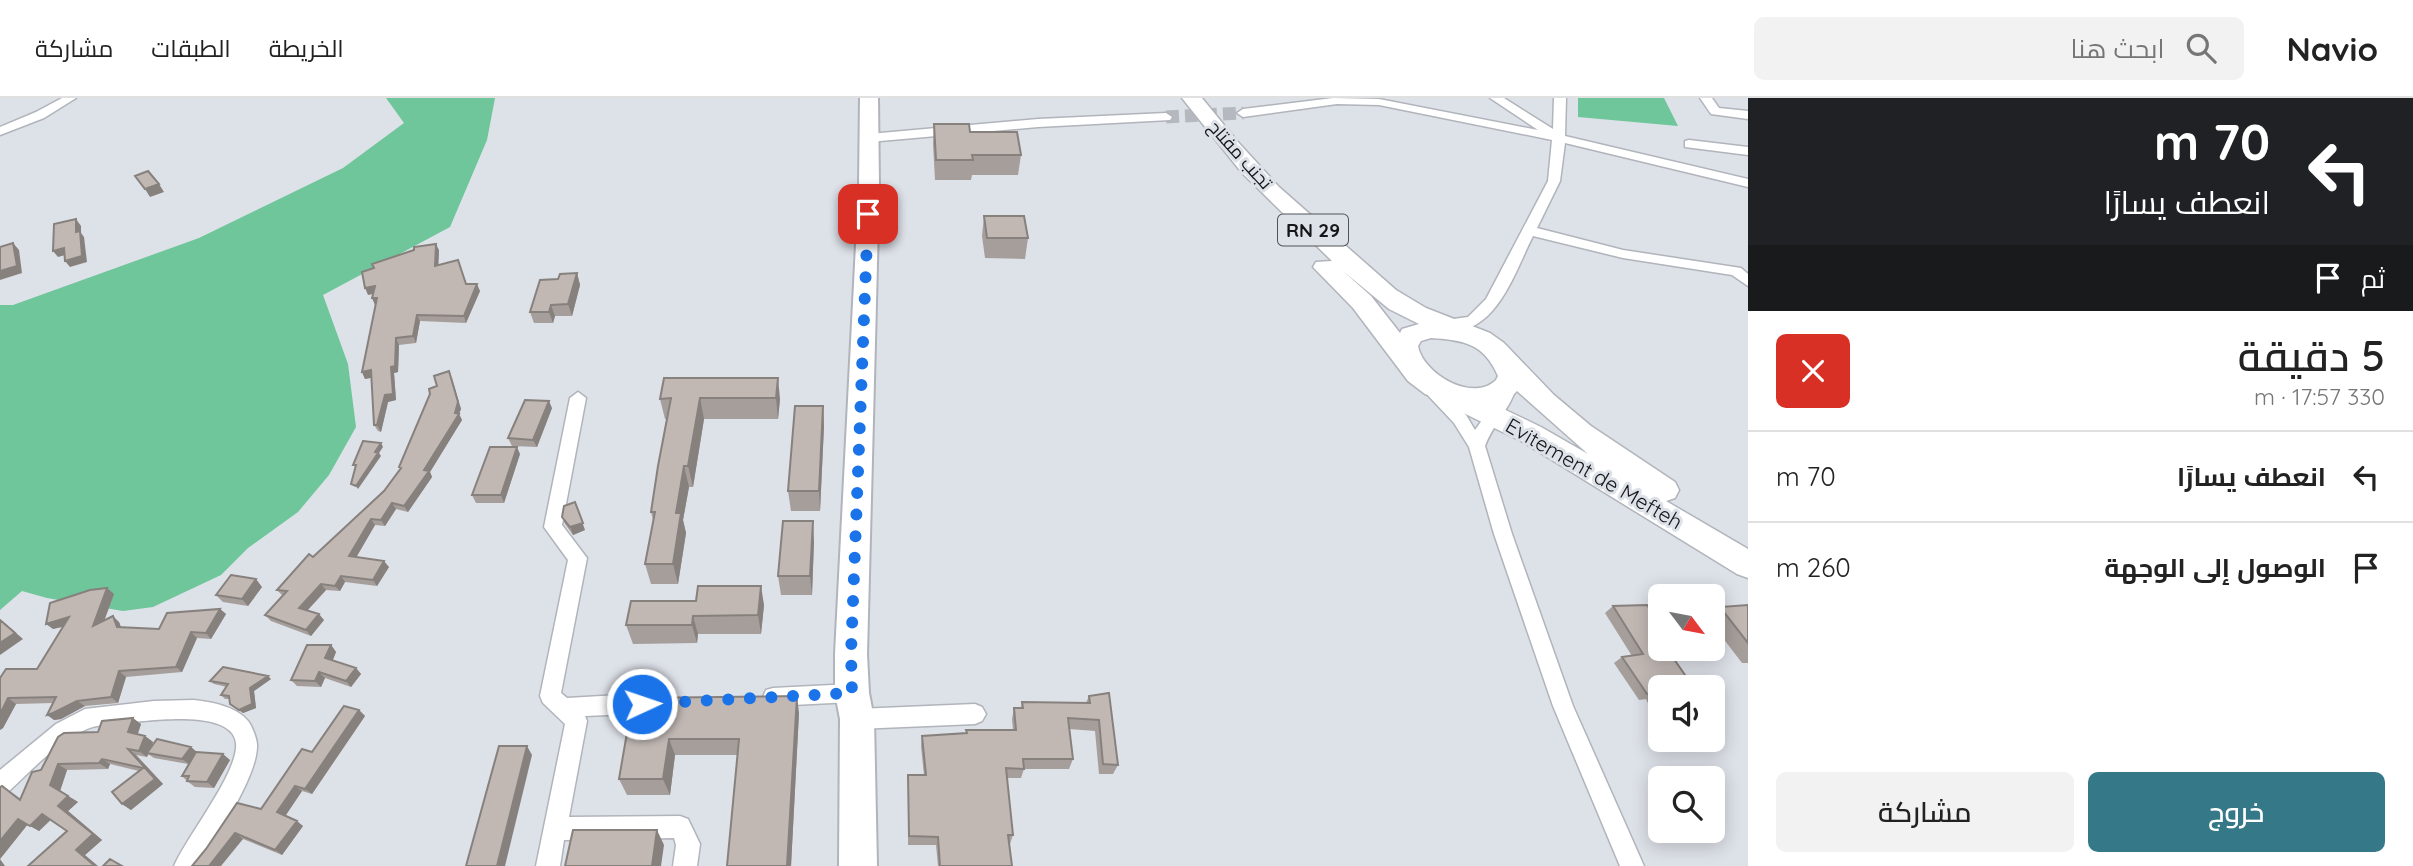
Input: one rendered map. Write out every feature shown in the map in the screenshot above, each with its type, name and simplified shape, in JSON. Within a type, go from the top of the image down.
[{"type":"highway","name":"تجنب مفتاح","points":[[1192,98],[1223,139],[1338,254],[1401,306],[1445,328],[1475,337],[1506,368]]},
{"type":"highway","name":"تجنب مفتاح","points":[[1170,107],[1254,200],[1362,302],[1403,355],[1409,367],[1429,383]]},
{"type":"highway","points":[[1403,355],[1408,337],[1445,328]]},
{"type":"highway","points":[[1429,383],[1456,395],[1481,397],[1501,392],[1506,368]]},
{"type":"highway","name":"Evitement de Mefteh","points":[[1506,368],[1587,440],[1748,541]]},
{"type":"highway","name":"Evitement de Mefteh","points":[[1429,383],[1585,465],[1748,565]]},
{"type":"main road","points":[[858,866],[855,706],[851,653],[869,98]]},
{"type":"street","points":[[0,131],[40,115],[70,98]]},
{"type":"street","points":[[1496,98],[1559,138]]},
{"type":"street","points":[[1445,328],[1472,323],[1480,318],[1493,300],[1554,181],[1560,98]]},
{"type":"street","points":[[1706,98],[1715,111],[1748,115]]},
{"type":"street","points":[[1243,113],[1366,100],[1559,138],[1748,183]]},
{"type":"street","points":[[869,138],[1038,123],[1170,107]]},
{"type":"street","points":[[1689,144],[1748,151]]},
{"type":"street","points":[[1527,230],[1623,254],[1736,271],[1748,281]]},
{"type":"street","points":[[1477,446],[1481,431],[1496,417],[1504,403],[1506,368],[1489,324],[1493,300]]},
{"type":"street","points":[[1429,383],[1451,407],[1477,446],[1503,534],[1563,706],[1632,866]]},
{"type":"street","points":[[548,866],[576,721],[550,696],[578,558],[553,527],[578,398]]},
{"type":"street","points":[[756,698],[975,714]]},
{"type":"street","points":[[563,708],[673,702]]},
{"type":"street","points":[[0,784],[44,747],[85,719],[189,708],[213,712],[233,720],[247,741],[246,756],[186,866]]},
{"type":"street","points":[[555,829],[680,827],[688,844],[684,866]]},
{"type":"green space","points":[[386,98],[495,98],[487,140],[450,227],[323,295],[348,364],[356,427],[329,475],[298,512],[248,548],[221,575],[153,607],[123,611],[22,591],[0,610],[0,305],[13,305],[199,238],[343,168],[404,123]]},
{"type":"green space","points":[[1578,98],[1664,98],[1678,126],[1578,117]]},
{"type":"building","points":[[934,124],[969,124],[970,132],[1017,132],[1021,155],[972,155],[973,160],[936,160]]},
{"type":"building","points":[[148,171],[159,184],[145,189],[135,176]]},
{"type":"building","points":[[984,216],[1024,216],[1028,238],[987,238]]},
{"type":"building","points":[[76,219],[82,256],[65,261],[64,248],[53,251],[54,224]]},
{"type":"building","points":[[13,243],[17,266],[0,271],[0,247]]},
{"type":"building","points":[[436,244],[435,266],[458,260],[466,284],[477,284],[464,316],[417,315],[413,336],[396,338],[395,366],[391,367],[393,394],[385,395],[377,425],[374,425],[371,370],[362,372],[377,298],[372,298],[375,286],[365,288],[362,272],[374,268],[372,264],[414,250],[414,247]]},
{"type":"building","points":[[577,273],[568,304],[551,305],[549,312],[530,312],[540,280],[558,279],[560,274]]},
{"type":"building","points":[[449,371],[458,402],[455,413],[459,414],[424,470],[429,471],[404,506],[392,503],[381,520],[371,519],[349,556],[384,561],[373,580],[341,576],[335,586],[321,584],[299,608],[319,614],[306,630],[265,615],[287,591],[277,590],[309,554],[313,557],[384,491],[401,468],[399,467],[430,394],[429,389],[437,386],[434,376]]},
{"type":"building","points":[[664,378],[778,378],[776,398],[700,398],[688,466],[684,466],[676,513],[681,513],[673,564],[645,564],[655,512],[651,512],[658,466],[671,398],[660,399]]},
{"type":"building","points":[[525,400],[549,401],[533,440],[508,438]]},
{"type":"building","points":[[795,406],[823,406],[819,491],[788,491]]},
{"type":"building","points":[[363,441],[381,443],[375,452],[378,453],[356,486],[351,484],[356,465],[353,465]]},
{"type":"building","points":[[490,447],[517,447],[501,495],[472,495]]},
{"type":"building","points":[[575,502],[583,523],[570,527],[562,517],[564,506]]},
{"type":"building","points":[[783,521],[813,521],[810,576],[778,576]]},
{"type":"building","points":[[231,575],[256,579],[242,599],[216,595]]},
{"type":"building","points":[[698,586],[761,586],[758,615],[693,616],[692,625],[626,625],[631,601],[696,601]]},
{"type":"building","points":[[107,588],[93,626],[113,616],[117,627],[159,629],[167,613],[220,609],[206,633],[191,632],[176,667],[119,671],[111,697],[77,701],[47,715],[56,697],[8,698],[0,714],[0,678],[6,669],[37,669],[69,617],[46,624],[50,603],[90,590]]},
{"type":"building","points":[[1647,605],[1648,662],[1676,662],[1685,675],[1648,675],[1647,694],[1622,657],[1643,654],[1613,606]]},
{"type":"building","points":[[1748,605],[1748,643],[1726,615],[1726,607]]},
{"type":"building","points":[[0,620],[15,633],[0,643]]},
{"type":"building","points":[[307,645],[331,645],[325,658],[356,668],[346,681],[319,672],[315,681],[291,680]]},
{"type":"building","points":[[223,667],[268,676],[250,688],[252,704],[239,710],[230,704],[229,696],[221,695],[228,684],[210,681]]},
{"type":"building","points":[[1109,693],[1118,765],[1103,764],[1099,720],[1068,718],[1073,759],[1023,759],[1024,769],[1006,768],[1013,835],[1008,835],[1012,866],[940,866],[938,837],[909,836],[908,775],[926,775],[922,736],[967,733],[966,730],[1016,730],[1014,708],[1023,708],[1022,702],[1090,703],[1089,696]]},
{"type":"building","points":[[797,696],[787,866],[727,866],[739,739],[669,739],[663,779],[619,779],[633,698]]},
{"type":"building","points":[[344,706],[359,710],[305,789],[295,786],[277,812],[297,821],[275,850],[235,833],[209,866],[192,866],[237,803],[261,809],[302,749],[312,752]]},
{"type":"building","points":[[133,718],[128,732],[145,736],[139,751],[128,749],[155,779],[122,804],[112,792],[143,768],[102,759],[99,763],[58,764],[50,785],[68,796],[58,806],[93,834],[76,850],[95,866],[28,866],[67,831],[42,814],[30,826],[18,819],[0,841],[0,787],[20,800],[32,772],[41,770],[58,737],[64,733],[98,732],[102,721]]},
{"type":"building","points":[[157,739],[191,747],[182,759],[147,753]]},
{"type":"building","points":[[499,746],[527,746],[497,866],[466,866]]},
{"type":"building","points":[[196,752],[223,754],[207,782],[187,781],[189,776],[182,776]]},
{"type":"building","points":[[573,830],[657,830],[652,866],[565,866]]},
{"type":"building","points":[[110,859],[122,866],[103,866]]},
{"type":"tunnel","points":[[1166,117],[1243,113]]},
{"type":"route","points":[[642,704],[852,693],[851,653],[868,214]]}]
